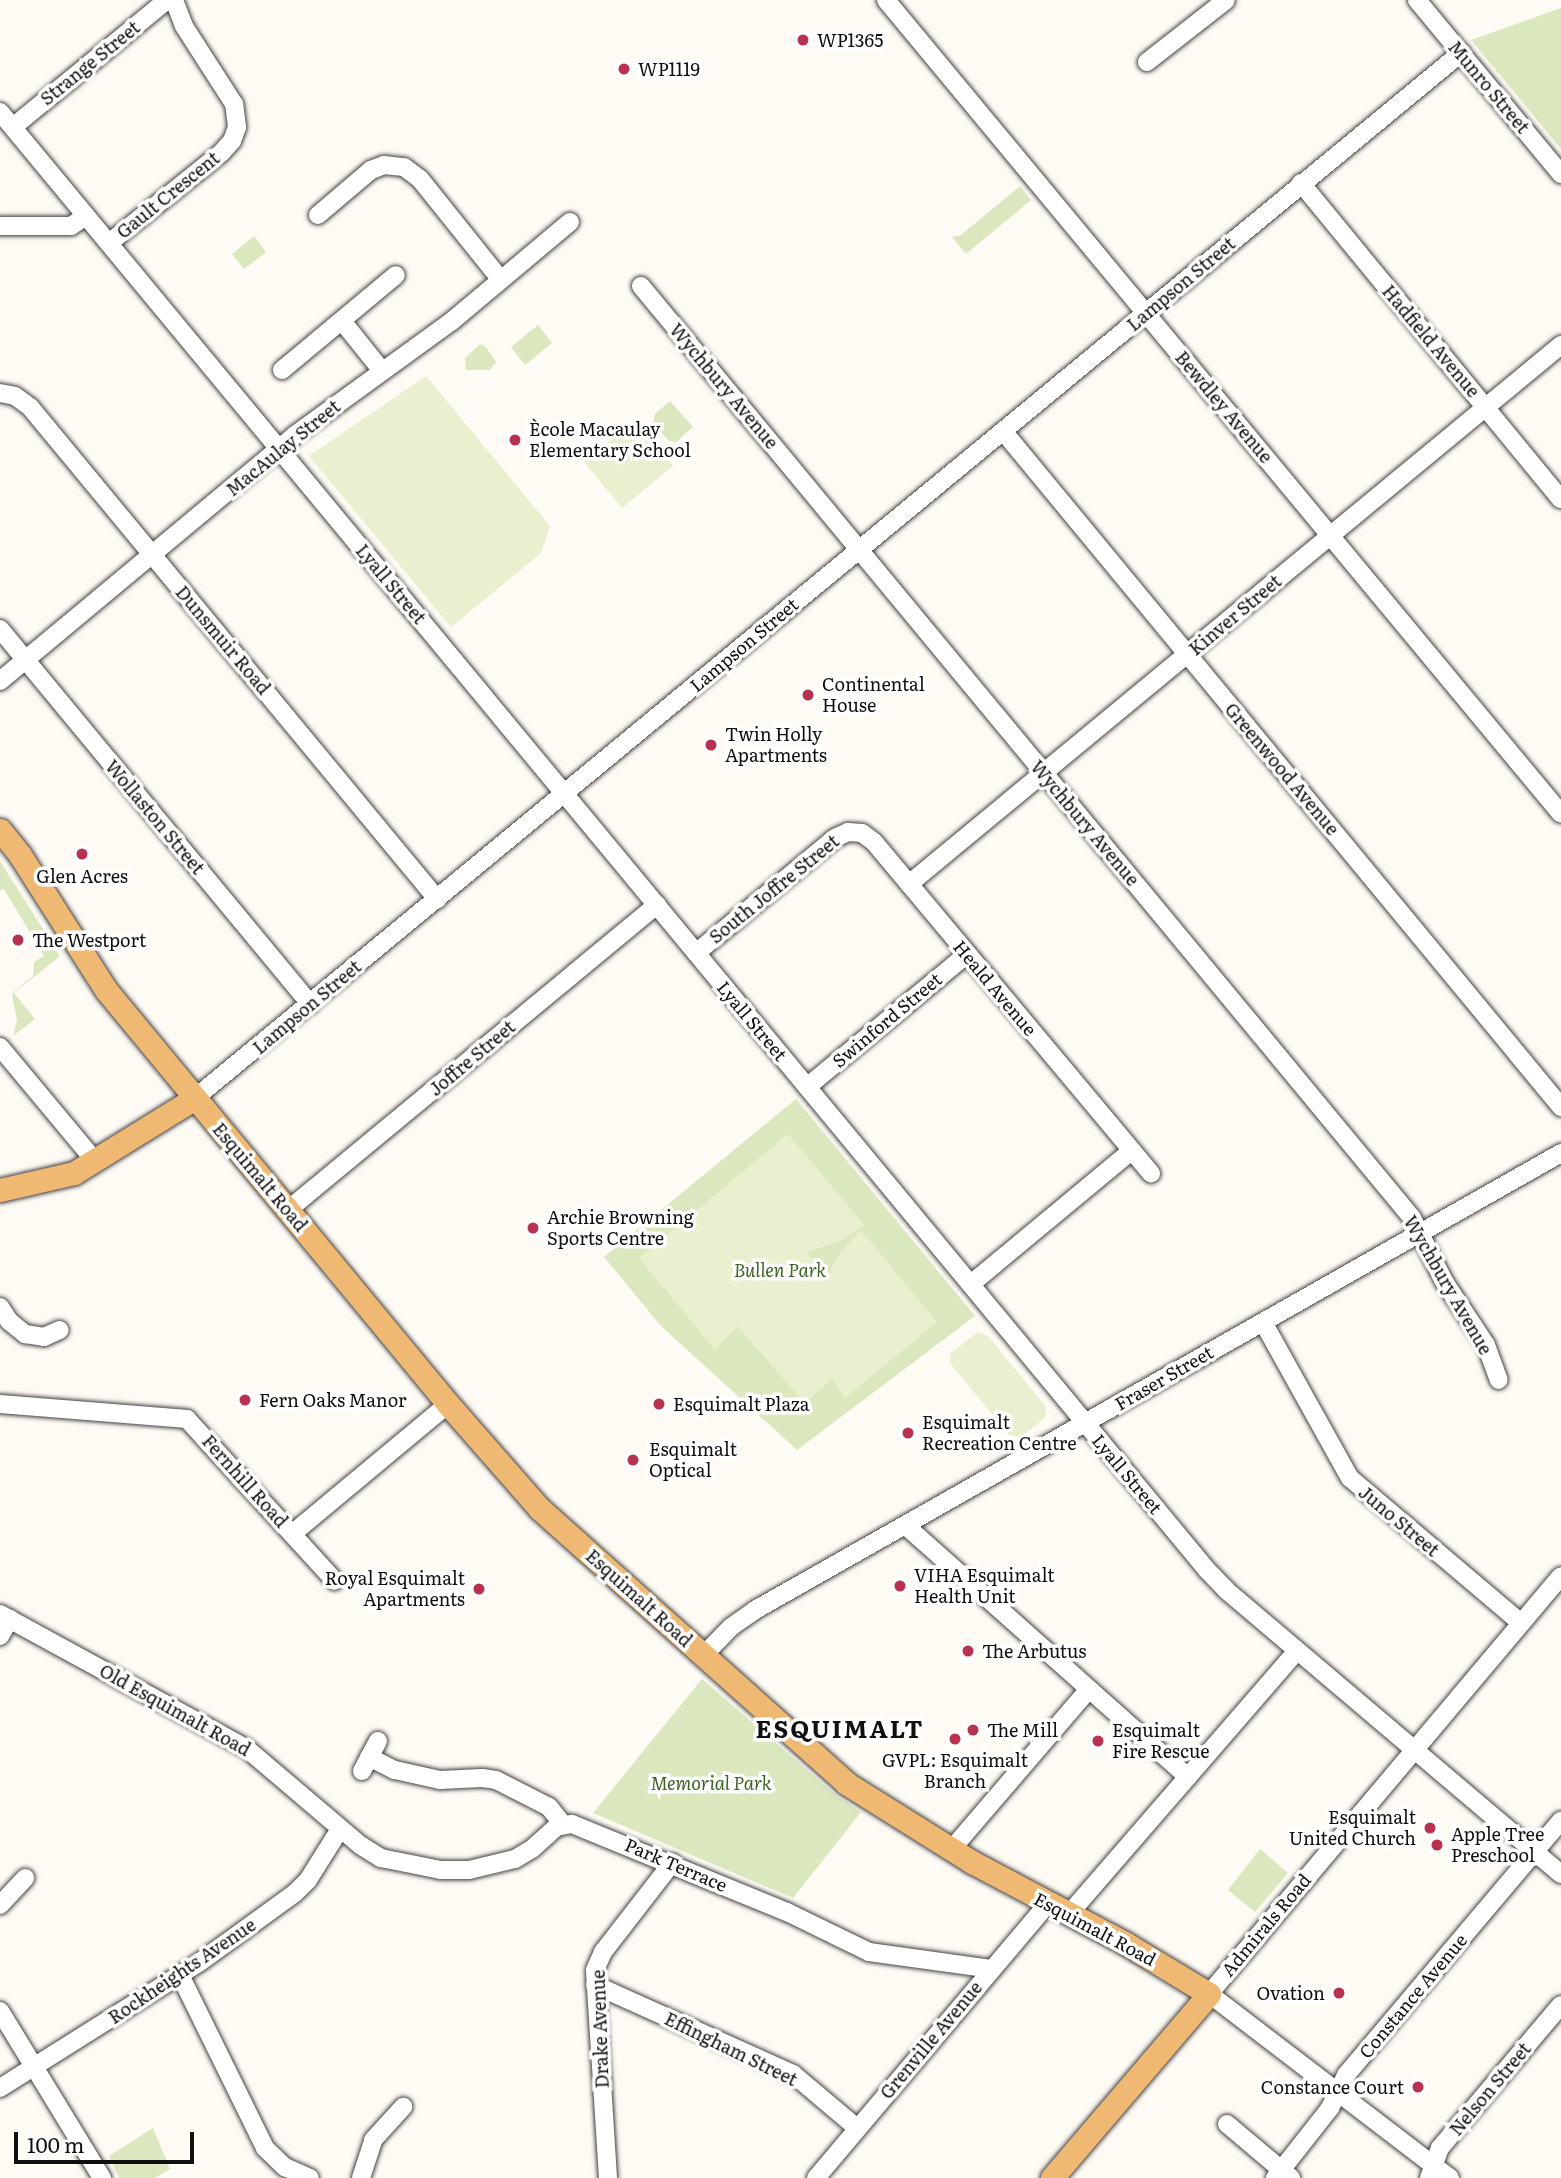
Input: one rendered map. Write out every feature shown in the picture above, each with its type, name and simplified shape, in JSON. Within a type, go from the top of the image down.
[{"type":"main road","name":"Esquimalt Road","points":[[0,830],[24,862],[94,976],[521,1490],[846,1783],[951,1850],[1125,1943],[1209,1994]]},
{"type":"main road","name":"Lampson Street","points":[[0,1190],[74,1173],[195,1098]]},
{"type":"main road","name":"Admirals Road","points":[[1052,2178],[1209,1994]]},
{"type":"street","name":"Strange Street","points":[[13,127],[167,0]]},
{"type":"street","name":"Gault Crescent","points":[[109,243],[227,146],[237,127],[234,104],[184,26],[174,0]]},
{"type":"street","name":"Bewdley Avenue","points":[[886,0],[1561,814]]},
{"type":"street","points":[[1147,62],[1226,0]]},
{"type":"street","name":"Munro Street","points":[[1417,0],[1561,174]]},
{"type":"street","name":"Lampson Street","points":[[195,1098],[1461,53]]},
{"type":"street","name":"Lyall Street","points":[[0,112],[1212,1576],[1561,1874]]},
{"type":"street","points":[[318,215],[371,170],[384,165],[404,167],[420,179],[502,280]]},
{"type":"street","name":"Hadfield Avenue","points":[[1301,183],[1561,499]]},
{"type":"street","points":[[0,226],[71,226],[86,216]]},
{"type":"street","name":"MacAulay Street","points":[[0,681],[279,449],[457,317],[570,222]]},
{"type":"street","points":[[282,370],[396,275]]},
{"type":"street","name":"Wychbury Avenue","points":[[641,286],[1412,1218],[1445,1283],[1486,1345],[1499,1380]]},
{"type":"street","points":[[342,321],[382,371]]},
{"type":"street","name":"Kinver Street","points":[[909,884],[1561,345]]},
{"type":"street","name":"Dunsmuir Road","points":[[0,393],[15,396],[30,407],[437,899]]},
{"type":"street","name":"Greenwood Avenue","points":[[1003,431],[1561,1107]]},
{"type":"street","name":"Wollaston Street","points":[[0,629],[310,1004]]},
{"type":"street","name":"Heald Avenue","points":[[855,832],[874,842],[1150,1173]]},
{"type":"street","name":"South Joffre Street","points":[[696,953],[835,838],[855,832]]},
{"type":"street","name":"Joffre Street","points":[[288,1210],[657,905]]},
{"type":"street","name":"Swinford Street","points":[[807,1087],[967,954]]},
{"type":"street","points":[[0,1047],[95,1161]]},
{"type":"street","points":[[971,1284],[1130,1152]]},
{"type":"street","name":"Fraser Street","points":[[703,1656],[740,1619],[1561,1153]]},
{"type":"street","points":[[0,1307],[14,1326],[31,1337],[44,1337],[60,1330]]},
{"type":"street","name":"Juno Street","points":[[1263,1322],[1350,1478],[1521,1623]]},
{"type":"street","name":"Fernhill Road","points":[[0,1404],[187,1419],[292,1534],[449,1404]]},
{"type":"street","points":[[905,1525],[1188,1777]]},
{"type":"street","points":[[292,1534],[335,1581]]},
{"type":"street","name":"Admirals Road","points":[[1209,1994],[1561,1576]]},
{"type":"street","points":[[0,1636],[5,1617]]},
{"type":"street","name":"Old Esquimalt Road","points":[[5,1617],[246,1748],[340,1829],[381,1858],[460,1871],[515,1859],[564,1824]]},
{"type":"street","points":[[1069,1914],[1297,1651]]},
{"type":"street","points":[[951,1850],[1089,1689]]},
{"type":"street","name":"Park Terrace","points":[[370,1756],[395,1770],[440,1780],[496,1780],[549,1807],[564,1824],[580,1826],[672,1863],[787,1912],[869,1952],[991,1969]]},
{"type":"street","name":"Constance Avenue","points":[[1282,2175],[1339,2092],[1346,2075],[1561,1821]]},
{"type":"street","name":"Rockheights Avenue","points":[[0,2088],[180,1975],[302,1887],[340,1829]]},
{"type":"street","name":"Drake Avenue","points":[[608,2178],[595,1970],[603,1952],[672,1863]]},
{"type":"street","points":[[0,1905],[25,1878]]},
{"type":"street","name":"Grenville Avenue","points":[[816,2178],[1048,1903]]},
{"type":"street","points":[[180,1975],[265,2148],[285,2166],[310,2178]]},
{"type":"street","name":"Effingham Street","points":[[595,1985],[793,2074],[858,2128]]},
{"type":"street","name":"Esquimalt Road","points":[[1209,1994],[1339,2092],[1431,2172],[1450,2178]]},
{"type":"street","name":"Nelson Street","points":[[1431,2172],[1440,2148],[1561,2005]]},
{"type":"street","points":[[0,2011],[102,2178]]},
{"type":"street","points":[[361,2178],[373,2140],[403,2107]]},
{"type":"street","points":[[1227,2124],[1282,2175]]},
{"type":"green space","points":[[1561,8],[1561,149],[1471,40]]},
{"type":"green space","points":[[1020,186],[1031,200],[966,254],[952,237],[961,235]]},
{"type":"green space","points":[[254,236],[266,252],[244,269],[232,254]]},
{"type":"green space","points":[[538,325],[552,343],[525,365],[511,347]]},
{"type":"green space","points":[[480,344],[486,347],[496,362],[490,370],[466,370],[465,358]]},
{"type":"green space","points":[[426,376],[550,526],[541,553],[451,627],[309,456]]},
{"type":"green space","points":[[670,401],[693,427],[676,442],[669,441],[653,423],[655,414]]},
{"type":"green space","points":[[635,420],[673,466],[622,508],[584,462]]},
{"type":"green space","points":[[0,861],[60,956],[14,993],[35,1019],[13,1036],[17,1020],[12,995],[14,992],[33,976],[34,962],[44,956],[4,889],[0,891]]},
{"type":"green space","name":"Bullen Park","points":[[796,1099],[975,1316],[797,1450],[661,1326],[604,1257]]},
{"type":"green space","name":"Bullen Park","points":[[788,1134],[865,1226],[838,1242],[806,1252],[827,1276],[840,1253],[861,1230],[937,1322],[845,1398],[832,1379],[805,1403],[737,1326],[715,1350],[639,1258]]},
{"type":"green space","points":[[978,1332],[988,1336],[1046,1407],[1045,1418],[1021,1437],[1008,1434],[950,1363],[951,1353]]},
{"type":"green space","name":"Memorial Park","points":[[702,1679],[838,1797],[861,1812],[793,1898],[593,1813]]},
{"type":"green space","points":[[1260,1849],[1288,1873],[1255,1912],[1228,1890]]},
{"type":"green space","points":[[153,2128],[170,2169],[155,2178],[119,2178],[109,2156]]},
{"type":"place","name":"WP1365","points":[[803,40]]},
{"type":"place","name":"WP1119","points":[[624,69]]},
{"type":"place","name":"Ècole Macaulay Elementary School","points":[[515,440]]},
{"type":"place","name":"Continental House","points":[[808,695]]},
{"type":"place","name":"Twin Holly Apartments","points":[[711,745]]},
{"type":"place","name":"Glen Acres","points":[[82,854]]},
{"type":"place","name":"The Westport","points":[[18,940]]},
{"type":"place","name":"Archie Browning Sports Centre","points":[[533,1228]]},
{"type":"place","name":"Fern Oaks Manor","points":[[245,1400]]},
{"type":"place","name":"Esquimalt Plaza","points":[[659,1404]]},
{"type":"place","name":"Esquimalt Recreation Centre","points":[[908,1433]]},
{"type":"place","name":"Esquimalt Optical","points":[[633,1460]]},
{"type":"place","name":"VIHA Esquimalt Health Unit","points":[[900,1586]]},
{"type":"place","name":"Royal Esquimalt Apartments","points":[[479,1589]]},
{"type":"place","name":"The Arbutus","points":[[968,1651]]},
{"type":"place","name":"The Mill","points":[[973,1730]]},
{"type":"place","name":"GVPL: Esquimalt Branch","points":[[955,1739]]},
{"type":"place","name":"Esquimalt Fire Rescue","points":[[1098,1741]]},
{"type":"place","name":"Esquimalt United Church","points":[[1430,1828]]},
{"type":"place","name":"Apple Tree Preschool","points":[[1437,1845]]},
{"type":"place","name":"Ovation","points":[[1339,1993]]},
{"type":"place","name":"Constance Court","points":[[1418,2087]]},
{"type":"district","name":"ESQUIMALT","points":[[840,1728]]}]
